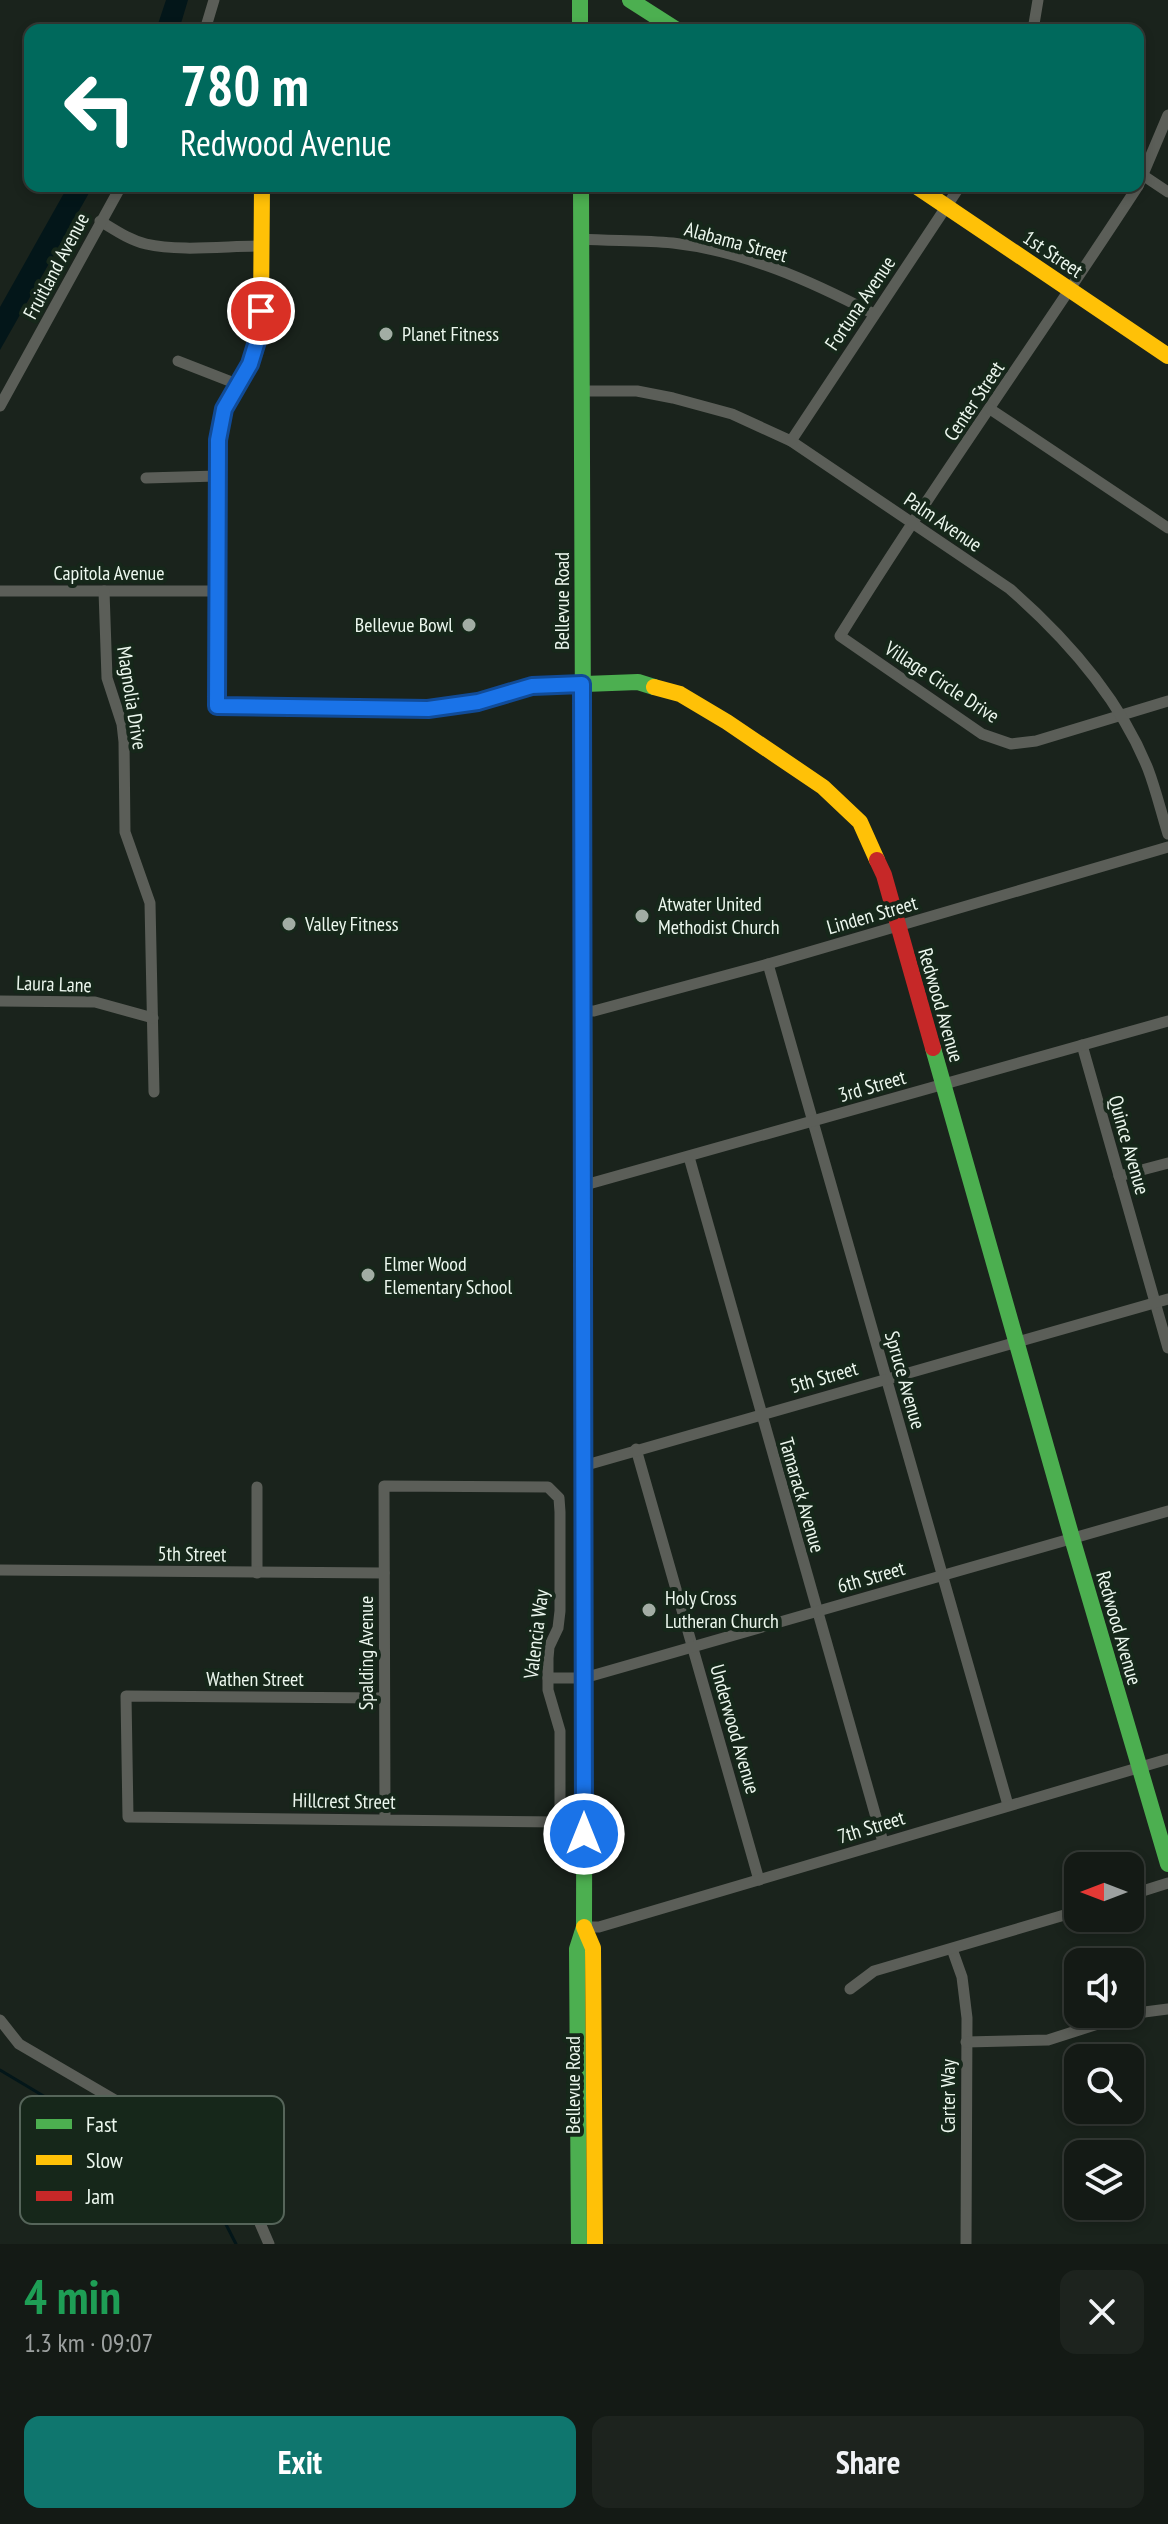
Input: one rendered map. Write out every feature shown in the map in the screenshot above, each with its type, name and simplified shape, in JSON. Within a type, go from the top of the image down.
[{"type":"street","points":[[207,24],[214,0]]},
{"type":"street","points":[[580,0],[580,24]]},
{"type":"street","points":[[630,0],[668,24]]},
{"type":"street","points":[[1034,24],[1038,0]]},
{"type":"street","name":"Center Street","points":[[1144,172],[1168,115]]},
{"type":"street","points":[[1144,183],[1168,192]]},
{"type":"street","name":"Fruitland Avenue","points":[[0,406],[117,192]]},
{"type":"street","points":[[217,591],[218,440],[224,409],[250,364],[258,338],[262,192]]},
{"type":"street","name":"Bellevue Road","points":[[579,2244],[577,1949],[584,1927],[585,1185],[581,192]]},
{"type":"street","name":"1st Street","points":[[925,192],[1168,356]]},
{"type":"street","name":"Fortuna Avenue","points":[[791,441],[956,192]]},
{"type":"street","name":"Center Street","points":[[840,636],[1134,192]]},
{"type":"street","points":[[100,221],[144,244],[164,247],[261,246]]},
{"type":"street","name":"Alabama Street","points":[[581,239],[674,243],[752,260],[814,283],[874,314]]},
{"type":"street","points":[[178,361],[237,384]]},
{"type":"street","name":"Palm Avenue","points":[[581,391],[637,391],[673,398],[732,414],[791,441],[1010,589],[1043,618],[1072,650],[1120,715],[1148,768],[1168,834]]},
{"type":"street","points":[[990,409],[1168,528]]},
{"type":"street","points":[[146,478],[217,476]]},
{"type":"street","name":"Capitola Avenue","points":[[0,591],[217,591]]},
{"type":"street","name":"Magnolia Drive","points":[[104,591],[107,678],[122,724],[124,742],[125,832],[150,903],[154,1092]]},
{"type":"street","name":"Redwood Avenue","points":[[217,591],[217,706],[428,709],[478,702],[532,686],[638,682],[680,694],[727,722],[823,787],[860,822],[884,875],[1168,1864]]},
{"type":"street","name":"Village Circle Drive","points":[[840,636],[982,734],[1011,744],[1036,741],[1168,701]]},
{"type":"street","name":"Linden Street","points":[[584,1011],[594,1011],[768,964],[1168,847]]},
{"type":"street","name":"Spruce Avenue","points":[[768,964],[1008,1805]]},
{"type":"street","name":"Laura Lane","points":[[0,1001],[95,1002],[153,1018]]},
{"type":"street","name":"3rd Street","points":[[585,1185],[1168,1021]]},
{"type":"street","name":"Quince Avenue","points":[[1082,1045],[1168,1348]]},
{"type":"street","name":"Tamarack Avenue","points":[[689,1157],[883,1842]]},
{"type":"street","points":[[1119,1176],[1168,1163]]},
{"type":"street","name":"5th Street","points":[[583,1466],[1168,1299]]},
{"type":"street","name":"Underwood Avenue","points":[[636,1449],[759,1880]]},
{"type":"street","name":"Valencia Way","points":[[384,1486],[548,1487],[559,1498],[560,1611],[558,1628],[549,1647],[548,1690],[560,1731],[560,1822]]},
{"type":"street","name":"Spalding Avenue","points":[[384,1486],[385,1820]]},
{"type":"street","points":[[257,1487],[257,1573]]},
{"type":"street","name":"6th Street","points":[[548,1678],[584,1678],[1168,1511]]},
{"type":"street","name":"5th Street","points":[[0,1570],[384,1573]]},
{"type":"street","name":"Wathen Street","points":[[128,1817],[126,1696],[384,1698]]},
{"type":"street","name":"7th Street","points":[[584,1927],[599,1927],[1168,1759]]},
{"type":"street","name":"Hillcrest Street","points":[[128,1817],[560,1822]]},
{"type":"street","points":[[1144,1891],[1168,1883]]},
{"type":"street","points":[[850,1989],[874,1971],[1064,1915]]},
{"type":"street","name":"Bellevue Road","points":[[584,1927],[593,1948],[595,2244]]},
{"type":"street","name":"Carter Way","points":[[952,1949],[962,1977],[967,2018],[966,2244]]},
{"type":"street","points":[[966,2042],[1048,2040],[1129,2014],[1168,2009]]},
{"type":"street","points":[[0,2020],[19,2044],[108,2096]]},
{"type":"street","points":[[577,2133],[583,2146],[593,2156]]},
{"type":"street","points":[[260,2224],[269,2244]]},
{"type":"shaded area","points":[[166,0],[188,0],[181,24],[158,24]]},
{"type":"shaded area","points":[[65,192],[90,192],[0,350],[0,307]]},
{"type":"waterway","points":[[0,2070],[44,2096]]},
{"type":"waterway","points":[[226,2224],[236,2244]]},
{"type":"traffic: fast","points":[[580,0],[580,24]]},
{"type":"traffic: fast","points":[[630,0],[668,24]]},
{"type":"traffic: fast","points":[[581,192],[584,1003]]},
{"type":"traffic: fast","points":[[219,432],[217,706],[428,709],[478,702],[532,686],[638,682],[654,687]]},
{"type":"traffic: fast","points":[[933,1048],[1168,1864]]},
{"type":"traffic: fast","points":[[579,2244],[577,1949],[584,1927],[585,1501]]},
{"type":"traffic: slow","points":[[219,432],[224,409],[250,364],[258,338],[262,192]]},
{"type":"traffic: slow","points":[[925,192],[1168,356]]},
{"type":"traffic: slow","points":[[654,687],[680,694],[823,787],[860,822],[877,860]]},
{"type":"traffic: slow","points":[[584,1003],[585,1501]]},
{"type":"traffic: slow","points":[[584,1927],[593,1948],[595,2244]]},
{"type":"traffic: jam","points":[[877,860],[884,875],[933,1048]]},
{"type":"place","name":"Planet Fitness","points":[[386,334]]},
{"type":"place","name":"Bellevue Bowl","points":[[469,625]]},
{"type":"place","name":"Atwater United Methodist Church","points":[[642,916]]},
{"type":"place","name":"Valley Fitness","points":[[289,924]]},
{"type":"place","name":"Elmer Wood Elementary School","points":[[368,1275]]},
{"type":"place","name":"Holy Cross Lutheran Church","points":[[649,1610]]},
{"type":"route","points":[[261,311],[258,338],[250,364],[224,409],[218,440],[217,706],[428,709],[478,702],[532,686],[582,684],[584,1834]]}]
